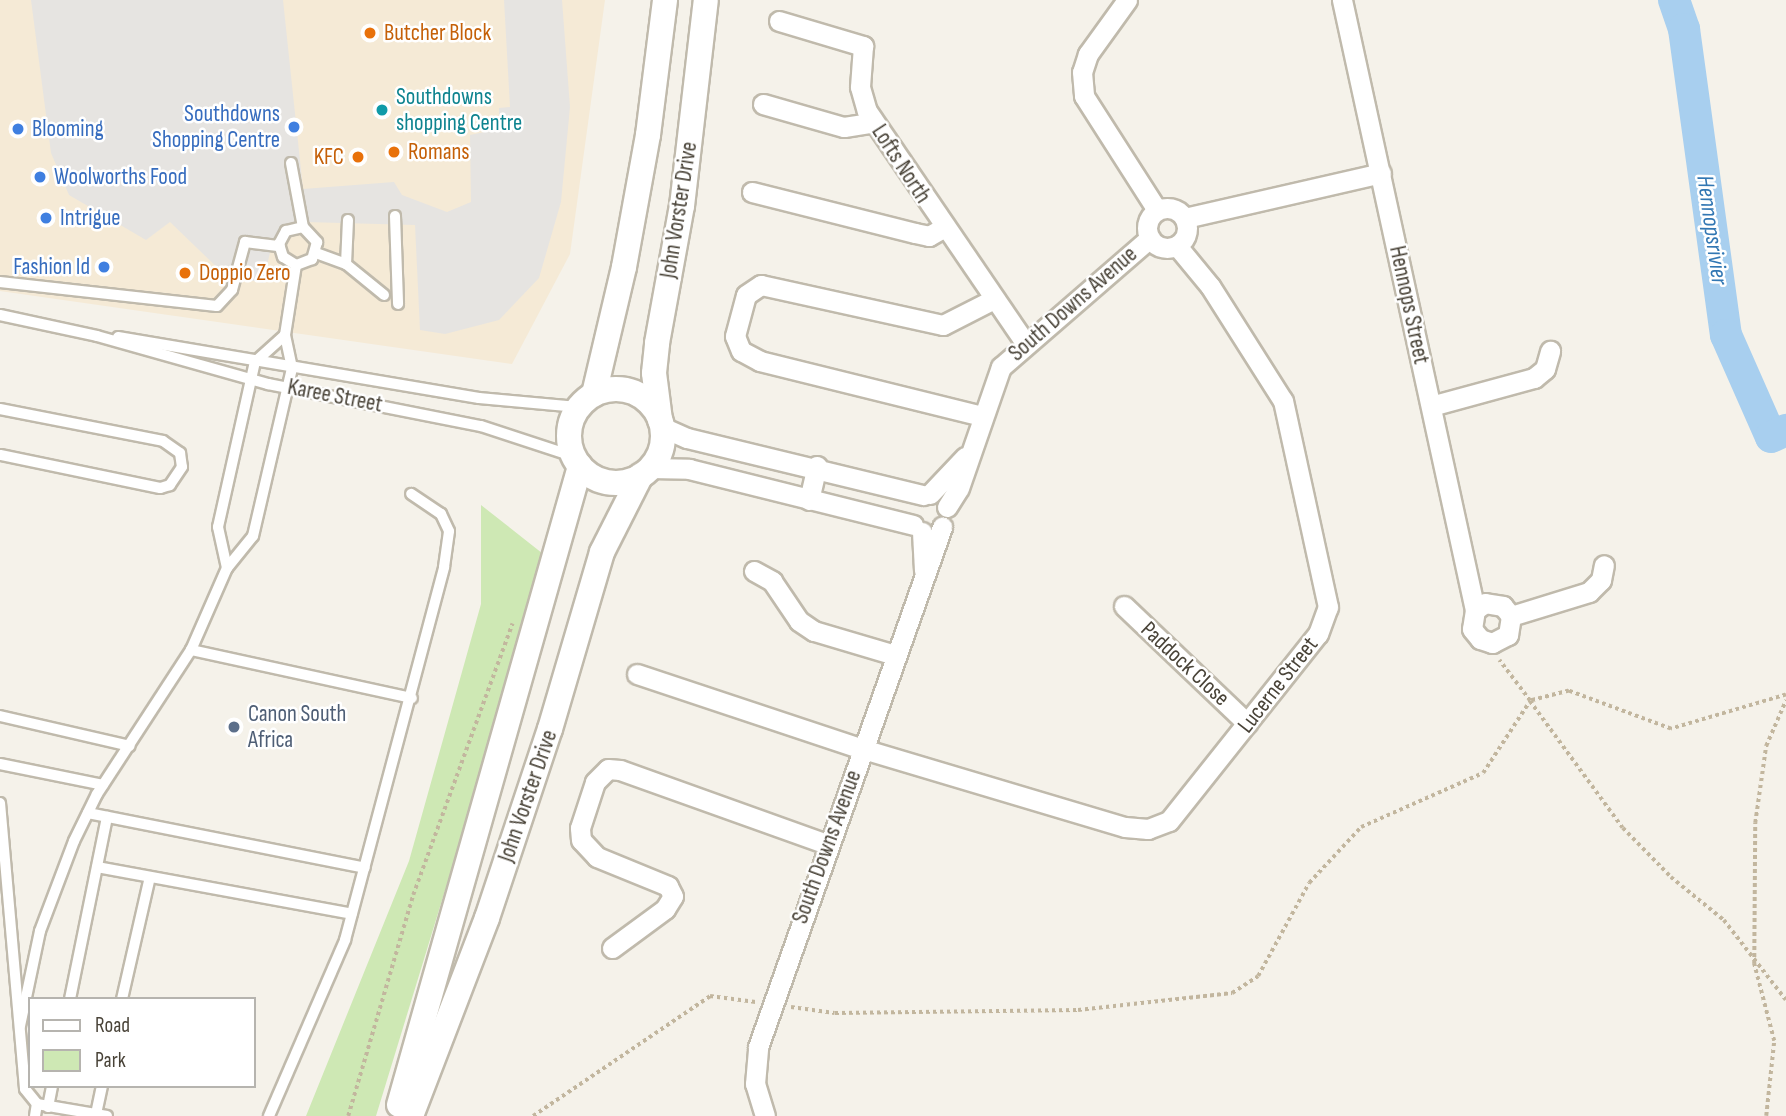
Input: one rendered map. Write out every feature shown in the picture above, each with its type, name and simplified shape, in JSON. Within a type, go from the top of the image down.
[{"type":"street","name":"John Vorster Drive","points":[[586,400],[629,240],[665,0]]},
{"type":"street","name":"John Vorster Drive","points":[[661,424],[654,373],[657,343],[682,206],[706,0]]},
{"type":"street","points":[[1127,0],[1088,54],[1082,72],[1084,96],[1157,210]]},
{"type":"street","name":"Hennops Street","points":[[1342,0],[1475,610],[1472,629],[1485,642]]},
{"type":"street","name":"Lofts North","points":[[779,21],[863,46],[860,87],[874,122],[943,228],[1026,343]]},
{"type":"street","points":[[763,104],[844,127],[874,122]]},
{"type":"street","points":[[1185,218],[1381,173]]},
{"type":"street","points":[[752,192],[922,234],[943,228]]},
{"type":"street","points":[[1172,208],[1185,218],[1187,233],[1177,246],[1159,246],[1150,239],[1147,223],[1157,210],[1172,208]]},
{"type":"street","name":"South Downs Avenue","points":[[765,1116],[755,1067],[773,1004],[827,844],[923,582],[947,507],[959,488],[1001,367],[1150,239]]},
{"type":"street","name":"Lucerne Street","points":[[637,674],[863,749],[1125,827],[1148,829],[1169,821],[1324,625],[1327,596],[1283,401],[1210,286],[1177,246]]},
{"type":"street","points":[[982,416],[760,361],[741,351],[736,335],[746,295],[761,285],[943,325],[994,299]]},
{"type":"street","points":[[1431,406],[1534,378],[1545,369],[1550,351]]},
{"type":"street","points":[[646,471],[658,456],[661,424],[652,406],[625,390],[586,400],[569,431],[576,461],[609,482],[646,471],[689,469],[918,528],[942,527]]},
{"type":"street","points":[[661,424],[687,438],[817,466],[927,495],[947,507]]},
{"type":"street","name":"South Downs Avenue","points":[[923,582],[918,528],[911,505],[927,495],[970,451]]},
{"type":"street","name":"John Vorster Drive","points":[[395,1116],[562,541],[576,461]]},
{"type":"street","points":[[809,500],[817,466]]},
{"type":"street","name":"John Vorster Drive","points":[[411,1116],[487,918],[550,729],[602,552],[646,471]]},
{"type":"street","points":[[1511,616],[1589,592],[1601,580],[1604,565]]},
{"type":"street","points":[[754,570],[772,581],[799,621],[814,631],[895,655]]},
{"type":"street","points":[[1475,610],[1485,603],[1498,603],[1511,616]]},
{"type":"street","name":"Paddock Close","points":[[1124,606],[1247,723]]},
{"type":"street","points":[[1485,642],[1498,642],[1508,635],[1511,616]]},
{"type":"street","points":[[612,948],[665,909],[673,896],[668,886],[597,857],[581,840],[580,828],[595,782],[608,769],[620,769],[827,844]]},
{"type":"lane","points":[[291,163],[303,228],[315,237],[316,253],[307,263],[296,265],[283,257],[279,246],[286,231],[303,228]]},
{"type":"lane","points":[[395,216],[398,304]]},
{"type":"lane","points":[[346,264],[348,220]]},
{"type":"lane","points":[[0,282],[217,306],[232,289],[245,242],[279,246]]},
{"type":"lane","points":[[316,253],[346,264],[384,295]]},
{"type":"lane","points":[[20,1026],[52,891],[88,813],[103,785],[191,650],[228,568],[247,548],[258,522],[292,368],[285,335],[296,265]]},
{"type":"lane","name":"Karee Street","points":[[0,315],[97,336],[479,398],[586,400]]},
{"type":"lane","points":[[228,568],[218,527],[251,379],[256,362],[285,335]]},
{"type":"lane","name":"Karee Street","points":[[97,336],[251,379],[481,426],[576,461]]},
{"type":"lane","points":[[0,409],[163,441],[180,453],[182,467],[170,485],[160,488],[0,455]]},
{"type":"lane","points":[[269,1116],[352,915],[412,698],[449,531],[442,514],[411,494]]},
{"type":"lane","points":[[191,650],[412,698]]},
{"type":"lane","points":[[0,716],[130,746]]},
{"type":"lane","points":[[0,765],[103,785]]},
{"type":"lane","points":[[0,803],[22,1076],[28,1085]]},
{"type":"lane","points":[[88,813],[366,868]]},
{"type":"lane","points":[[70,997],[107,817]]},
{"type":"lane","points":[[97,867],[352,915]]},
{"type":"lane","points":[[122,997],[150,877]]},
{"type":"lane","points":[[30,1088],[43,1106],[107,1116]]},
{"type":"lane","points":[[35,1116],[51,1088]]},
{"type":"lane","points":[[96,1114],[102,1088]]},
{"type":"path","points":[[348,1116],[414,895],[514,621]]},
{"type":"path","points":[[1485,642],[1623,828],[1671,877],[1724,920],[1754,964],[1786,1000]]},
{"type":"path","points":[[533,1116],[710,996],[835,1013],[1079,1010],[1232,993],[1258,976],[1310,883],[1360,827],[1483,773],[1530,701],[1569,691],[1671,729],[1786,695]]},
{"type":"path","points":[[1766,1116],[1774,1041],[1754,964],[1755,823],[1766,746],[1786,700]]},
{"type":"shaded area","name":"Southdowns Shopping Centre","points":[[0,0],[605,0],[570,254],[512,364],[0,291]]},
{"type":"shaded area","points":[[31,0],[283,0],[303,189],[394,182],[402,195],[447,212],[471,202],[470,135],[499,129],[499,108],[510,107],[504,0],[562,0],[570,107],[561,202],[539,278],[499,320],[445,334],[420,330],[415,225],[305,222],[272,244],[263,283],[225,275],[170,222],[146,240],[69,195],[51,153]]},
{"type":"green space","points":[[481,505],[547,557],[376,1116],[306,1116],[409,861],[481,604]]},
{"type":"waterway","name":"Hennopsrivier","points":[[1674,0],[1684,29],[1726,335],[1771,437],[1786,430]]},
{"type":"place","name":"Butcher Block","points":[[370,33]]},
{"type":"place","name":"Southdowns shopping Centre","points":[[382,110]]},
{"type":"place","name":"Southdowns Shopping Centre","points":[[294,127]]},
{"type":"place","name":"Blooming","points":[[18,129]]},
{"type":"place","name":"Romans","points":[[394,152]]},
{"type":"place","name":"KFC","points":[[358,157]]},
{"type":"place","name":"Woolworths Food","points":[[40,177]]},
{"type":"place","name":"Intrigue","points":[[46,218]]},
{"type":"place","name":"Fashion Id","points":[[104,267]]},
{"type":"place","name":"Doppio Zero","points":[[185,273]]},
{"type":"place","name":"Canon South Africa","points":[[234,727]]}]
